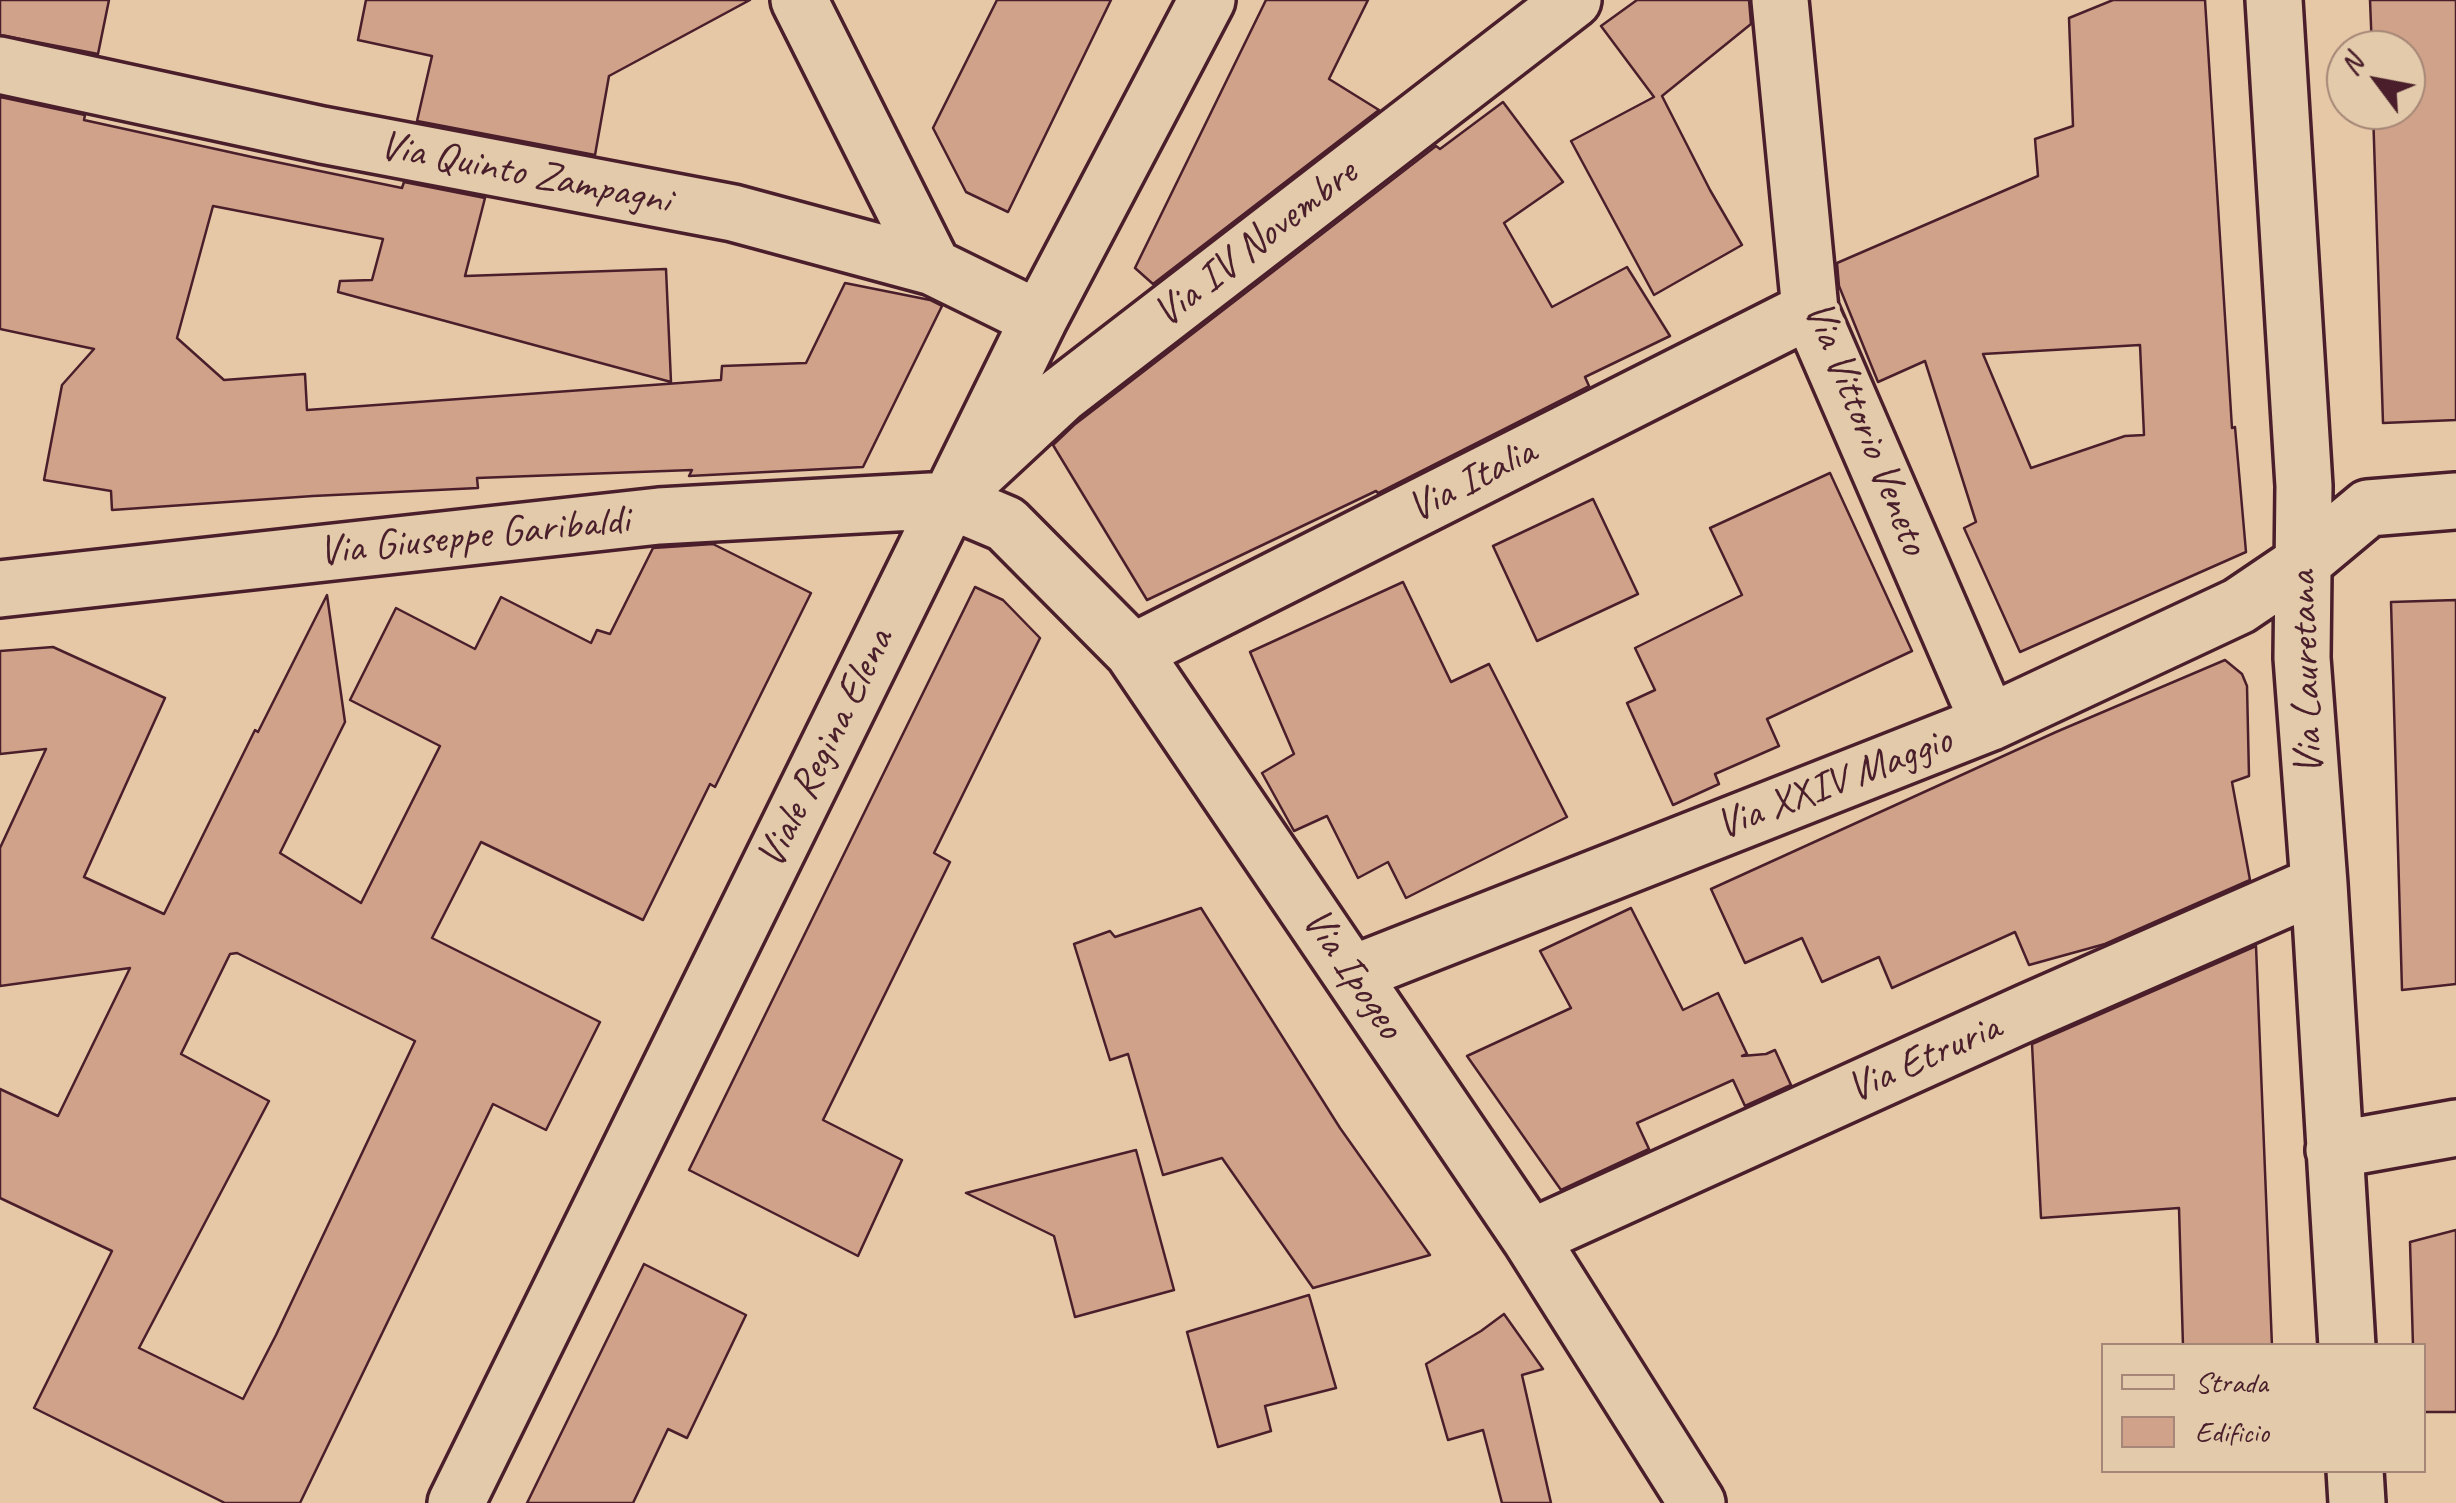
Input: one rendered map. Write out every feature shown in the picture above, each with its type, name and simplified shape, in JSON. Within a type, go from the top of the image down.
[{"type":"street","points":[[799,0],[933,267]]},
{"type":"street","name":"Viale Regina Elena","points":[[456,1503],[1038,320],[1206,0]]},
{"type":"street","name":"Via IV Novembre","points":[[949,500],[1060,395],[1573,0]]},
{"type":"street","name":"Via Vittorio Veneto","points":[[1780,0],[1810,310],[1989,723]]},
{"type":"street","name":"Via Lauretana","points":[[2274,0],[2304,486],[2302,658],[2347,1343]]},
{"type":"street","name":"Via Quinto Zampagni","points":[[0,65],[322,135],[734,214],[933,267],[1038,320]]},
{"type":"street","name":"Via Italia","points":[[1133,652],[1810,310]]},
{"type":"street","name":"Via Giuseppe Garibaldi","points":[[0,589],[659,516],[949,500]]},
{"type":"street","name":"Via Ipogeo","points":[[949,500],[1006,524],[1133,652],[1530,1238],[1697,1503]]},
{"type":"street","name":"Via XXIV Maggio","points":[[1352,974],[1989,723],[2239,606],[2302,564],[2368,508],[2456,500]]},
{"type":"street","name":"Via Etruria","points":[[1530,1238],[2319,884]]},
{"type":"street","points":[[2334,1150],[2456,1128]]},
{"type":"street","points":[[2355,1473],[2357,1503]]},
{"type":"building","points":[[0,0],[109,0],[98,54],[0,35]]},
{"type":"building","points":[[366,0],[750,0],[609,76],[595,155],[417,121],[432,56],[358,40]]},
{"type":"building","points":[[997,0],[1111,0],[1008,212],[966,192],[933,128]]},
{"type":"building","points":[[1266,0],[1368,0],[1329,79],[1379,110],[1153,284],[1135,268]]},
{"type":"building","points":[[1637,0],[1749,0],[1751,24],[1662,96],[1742,245],[1654,295],[1571,141],[1654,97],[1601,26]]},
{"type":"building","points":[[2113,0],[2205,0],[2232,428],[2235,427],[2246,552],[2020,652],[1964,528],[1976,522],[1925,361],[1878,382],[1839,286],[1837,263],[2038,176],[2035,139],[2073,126],[2069,18]],"holes":[[[2140,345],[2144,435],[2125,436],[2031,468],[1983,354]]]},
{"type":"building","points":[[2370,0],[2456,0],[2456,420],[2383,423],[2374,130],[2426,130],[2426,30],[2371,30]]},
{"type":"building","points":[[0,97],[252,157],[402,188],[404,182],[485,198],[465,276],[666,269],[671,382],[338,292],[340,281],[372,280],[383,239],[213,206],[177,338],[224,380],[305,374],[307,410],[721,380],[722,366],[806,363],[845,283],[930,300],[942,306],[863,467],[689,476],[692,470],[477,478],[478,488],[112,510],[111,491],[44,480],[62,385],[94,349],[0,329]]},
{"type":"building","points":[[1503,102],[1563,182],[1504,223],[1552,307],[1627,267],[1670,336],[1585,377],[1589,386],[1378,493],[1147,600],[1053,445],[1436,146],[1440,149]]},
{"type":"building","points":[[1830,473],[1912,651],[1767,719],[1779,746],[1715,774],[1719,784],[1673,805],[1627,703],[1655,690],[1635,648],[1742,595],[1710,528]]},
{"type":"building","points":[[1593,499],[1638,594],[1537,641],[1493,546]]},
{"type":"building","points":[[713,544],[811,593],[715,787],[710,784],[643,920],[481,842],[432,938],[600,1022],[546,1130],[493,1104],[300,1503],[225,1503],[34,1408],[112,1251],[0,1198],[0,1089],[58,1116],[130,968],[0,986],[0,848],[46,749],[0,754],[0,651],[53,647],[165,698],[84,877],[164,914],[327,595],[345,722],[280,853],[361,903],[440,746],[350,700],[396,608],[475,649],[501,597],[591,643],[597,630],[610,634],[653,548]],"holes":[[[237,953],[415,1041],[243,1399],[139,1348],[269,1101],[181,1054],[230,954]]]},
{"type":"building","points":[[1403,582],[1451,682],[1489,664],[1567,817],[1406,898],[1388,862],[1358,878],[1327,816],[1294,831],[1262,773],[1294,754],[1250,652]]},
{"type":"building","points":[[975,587],[1003,600],[1040,638],[934,853],[950,862],[823,1120],[902,1160],[858,1256],[689,1170]]},
{"type":"building","points":[[2456,600],[2456,984],[2402,990],[2391,602]]},
{"type":"building","points":[[2225,660],[2242,674],[2247,686],[2249,776],[2232,782],[2250,880],[2105,944],[2029,965],[2015,932],[1892,988],[1879,957],[1822,982],[1802,938],[1745,963],[1711,889],[2056,732]]},
{"type":"building","points":[[1201,908],[1340,1128],[1430,1255],[1313,1288],[1222,1158],[1163,1175],[1128,1054],[1110,1060],[1074,944],[1110,931],[1115,937]]},
{"type":"building","points":[[1631,908],[1683,1010],[1718,993],[1747,1054],[1742,1056],[1775,1050],[1791,1085],[1745,1106],[1733,1080],[1637,1123],[1649,1149],[1561,1190],[1467,1056],[1571,1008],[1540,951]]},
{"type":"building","points":[[2256,946],[2272,1343],[2183,1343],[2179,1208],[2041,1218],[2032,1044]]},
{"type":"building","points":[[1136,1150],[1174,1290],[1075,1317],[1054,1236],[966,1193]]},
{"type":"building","points":[[2456,1230],[2456,1412],[2426,1412],[2426,1343],[2413,1343],[2410,1242]]},
{"type":"building","points":[[644,1264],[746,1315],[687,1438],[668,1429],[633,1503],[527,1503]]},
{"type":"building","points":[[1309,1295],[1336,1388],[1265,1406],[1271,1431],[1218,1447],[1187,1332]]},
{"type":"building","points":[[1504,1314],[1543,1369],[1522,1375],[1551,1503],[1502,1503],[1483,1430],[1448,1440],[1426,1364]]}]
